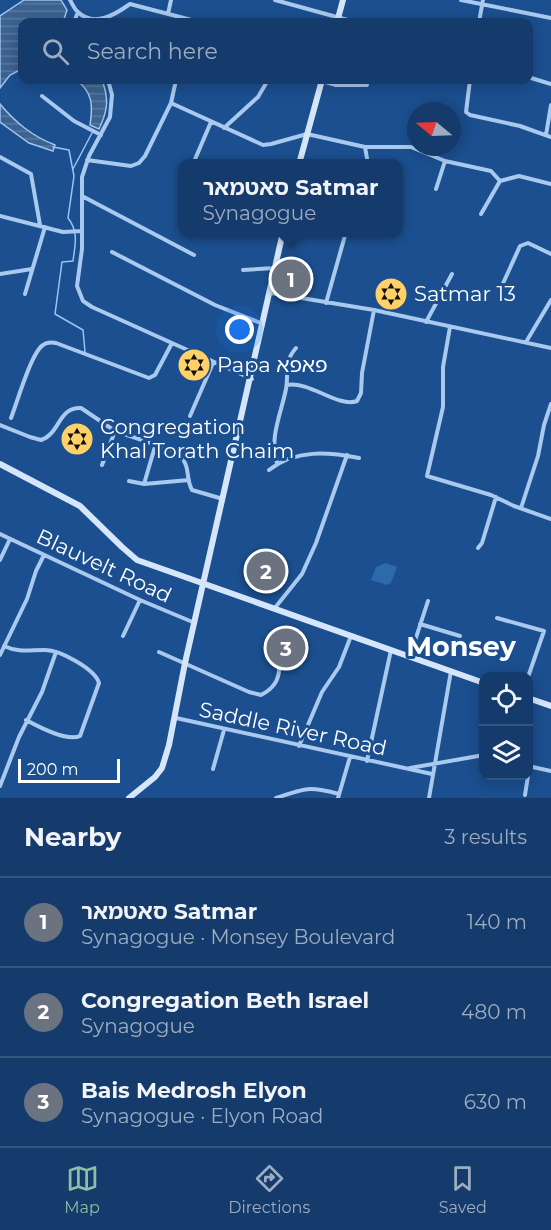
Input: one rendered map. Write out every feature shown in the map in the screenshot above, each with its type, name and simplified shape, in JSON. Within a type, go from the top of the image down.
[{"type":"street","points":[[70,0],[78,12],[88,18]]},
{"type":"street","points":[[168,14],[171,0]]},
{"type":"street","points":[[275,0],[332,18]]},
{"type":"street","points":[[338,18],[343,0]]},
{"type":"street","points":[[461,0],[482,2],[551,18]]},
{"type":"street","points":[[104,18],[114,15],[130,2],[181,18]]},
{"type":"street","points":[[480,18],[482,2]]},
{"type":"street","points":[[76,18],[78,12]]},
{"type":"street","points":[[533,78],[551,84]]},
{"type":"street","points":[[109,84],[112,95],[110,117],[87,160],[82,177],[82,249],[77,286],[83,301],[213,363],[252,379]]},
{"type":"street","points":[[87,160],[131,166],[140,163],[171,103],[175,84]]},
{"type":"street","points":[[224,128],[258,97],[266,84]]},
{"type":"street","points":[[300,159],[321,84]]},
{"type":"street","points":[[333,84],[367,85]]},
{"type":"street","points":[[470,84],[466,112],[470,115],[520,126],[548,136],[551,105]]},
{"type":"street","points":[[42,96],[74,121],[101,135]]},
{"type":"street","points":[[171,103],[263,145],[307,134],[365,147],[411,147],[445,160],[491,171],[500,181]]},
{"type":"street","points":[[195,159],[211,122]]},
{"type":"street","points":[[365,147],[367,159]]},
{"type":"street","points":[[0,157],[32,174],[40,225]]},
{"type":"street","points":[[436,189],[445,160]]},
{"type":"street","points":[[481,214],[500,181],[519,176],[551,184]]},
{"type":"street","points":[[82,195],[194,255]]},
{"type":"street","points":[[0,216],[63,232],[82,231]]},
{"type":"street","points":[[26,294],[45,227]]},
{"type":"street","points":[[129,798],[155,777],[162,768],[176,718],[185,663],[252,379],[282,237]]},
{"type":"street","points":[[326,303],[345,237]]},
{"type":"street","points":[[500,290],[520,246],[528,243],[551,254]]},
{"type":"street","points":[[112,252],[215,305],[264,325]]},
{"type":"street","points":[[243,270],[276,268]]},
{"type":"street","points":[[0,274],[32,269]]},
{"type":"street","points":[[426,322],[452,274]]},
{"type":"street","points":[[271,293],[374,310],[551,348]]},
{"type":"street","points":[[526,342],[551,300]]},
{"type":"street","points":[[287,385],[302,385],[344,401],[352,403],[357,401],[360,398],[362,372],[374,310]]},
{"type":"street","points":[[450,327],[443,367],[443,407],[427,476],[496,497],[551,519]]},
{"type":"street","points":[[11,418],[33,357],[43,344],[56,343],[148,378],[155,375],[172,343]]},
{"type":"street","points":[[277,463],[274,438],[287,385],[285,370],[296,348]]},
{"type":"street","points":[[190,416],[213,363]]},
{"type":"street","points":[[521,508],[535,466],[551,404]]},
{"type":"street","points":[[0,425],[41,440],[53,433],[64,414],[78,408],[86,410],[115,431],[171,448],[187,466],[190,488],[224,499]]},
{"type":"street","points":[[102,465],[115,431]]},
{"type":"street","points":[[144,484],[156,443]]},
{"type":"street","points":[[269,470],[277,463],[317,453],[359,458]]},
{"type":"street","points":[[274,609],[302,574],[316,543],[346,455]]},
{"type":"street","points":[[0,464],[81,506],[137,560],[479,681]]},
{"type":"street","points":[[129,481],[144,484],[189,480]]},
{"type":"street","points":[[478,548],[482,543],[496,497]]},
{"type":"street","name":"Blauvelt Road","points":[[0,534],[195,624]]},
{"type":"street","points":[[0,560],[10,538]]},
{"type":"street","points":[[0,655],[27,599],[44,555]]},
{"type":"street","points":[[123,636],[140,600]]},
{"type":"street","points":[[410,656],[428,601]]},
{"type":"street","points":[[498,618],[544,632],[530,672]]},
{"type":"street","points":[[420,624],[460,636]]},
{"type":"street","points":[[299,746],[322,692],[339,667],[351,635]]},
{"type":"street","points":[[4,646],[20,652],[46,649],[56,652],[77,662],[97,677],[99,683],[80,736],[70,738],[40,728],[26,720]]},
{"type":"street","points":[[367,761],[391,649]]},
{"type":"street","points":[[0,786],[26,720],[42,692],[56,652]]},
{"type":"street","points":[[159,652],[249,692],[261,694],[273,687],[279,676],[279,666]]},
{"type":"street","points":[[429,798],[451,670]]},
{"type":"street","points":[[533,700],[551,706]]},
{"type":"street","name":"Saddle River Road","points":[[176,718],[432,774]]},
{"type":"street","points":[[213,769],[224,730]]},
{"type":"street","name":"Saddle River Road","points":[[404,769],[479,756]]},
{"type":"street","points":[[276,798],[313,788],[338,796],[350,757]]},
{"type":"street","points":[[533,768],[551,771]]},
{"type":"street","points":[[525,795],[527,780]]},
{"type":"shaded area","points":[[24,0],[61,0],[67,10],[64,18],[18,18],[18,71],[10,75],[0,88],[0,16]]},
{"type":"shaded area","points":[[103,84],[106,104],[99,129],[90,125],[89,95],[82,85]]},
{"type":"shaded area","points":[[0,104],[25,128],[55,145],[53,151],[29,143],[0,122]]},
{"type":"shaded area","points":[[386,563],[397,567],[391,583],[387,585],[371,580],[376,567]]},
{"type":"waterway","points":[[73,169],[92,133]]},
{"type":"waterway","points":[[53,147],[69,150],[74,176],[68,218],[74,228],[75,239],[73,261],[62,262],[55,314],[83,330],[85,352]]},
{"type":"place","name":"סאטמאר Satmar","points":[[291,279]]},
{"type":"place","name":"Satmar 13","points":[[391,294]]},
{"type":"place","name":"Papa פאפא","points":[[194,365]]},
{"type":"place","name":"Congregation Khal Torath Chaim","points":[[77,439]]},
{"type":"place","name":"Congregation Beth Israel","points":[[266,571]]},
{"type":"place","name":"Bais Medrosh Elyon","points":[[286,648]]},
{"type":"district","name":"Monsey","points":[[461,647]]}]
